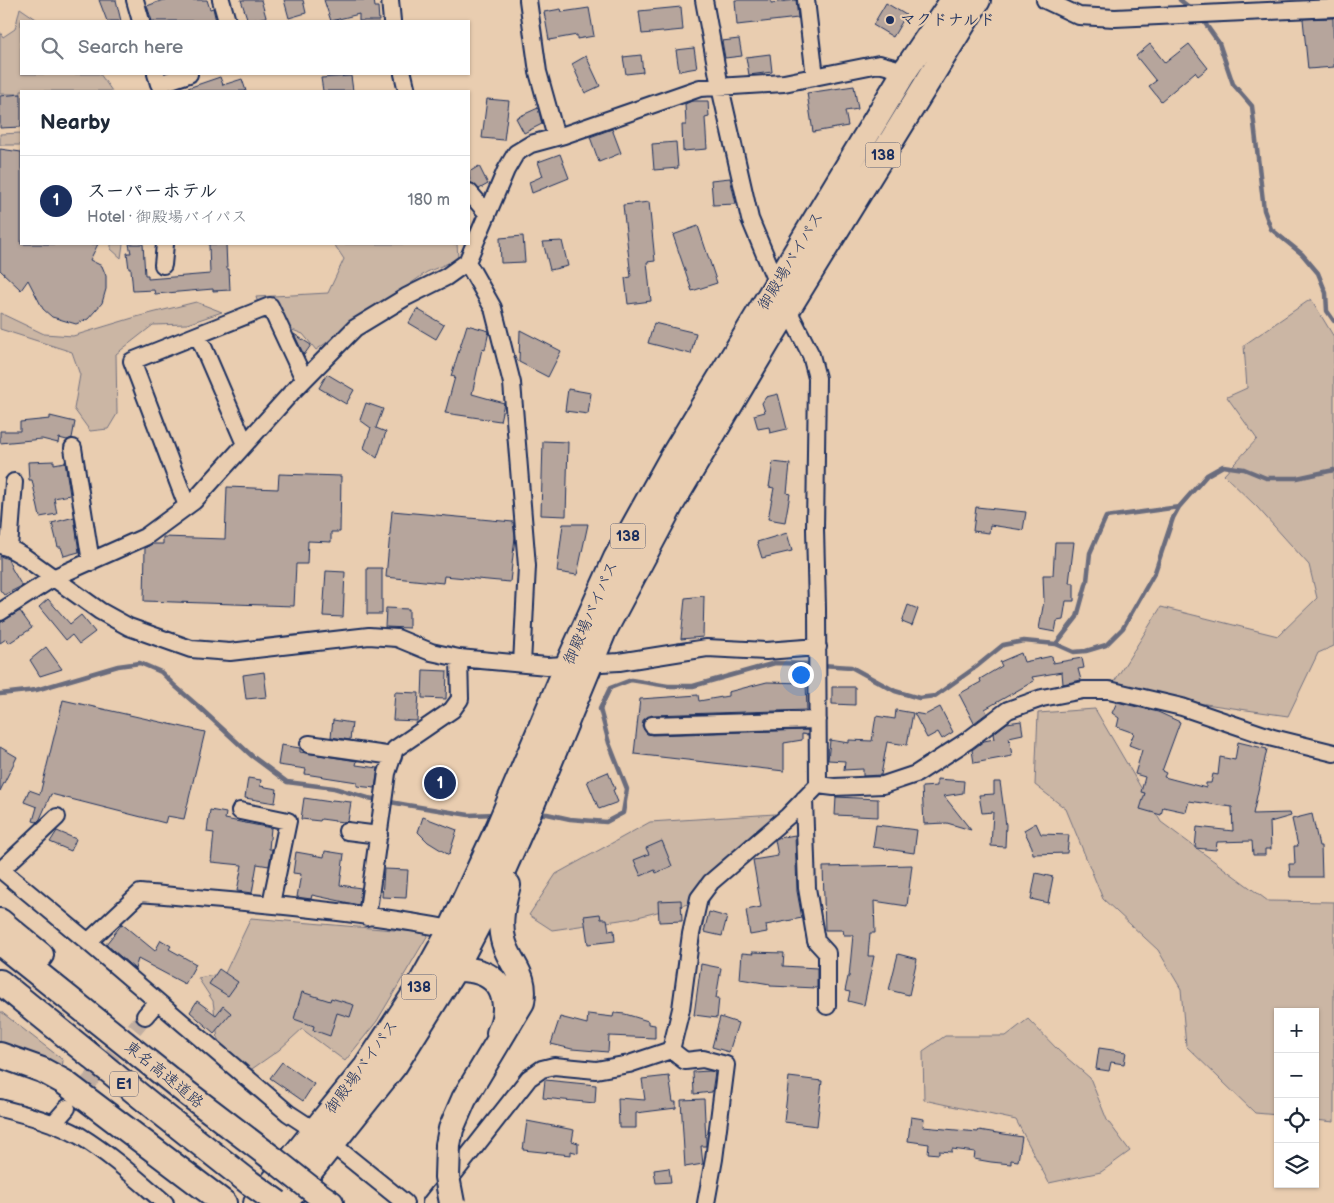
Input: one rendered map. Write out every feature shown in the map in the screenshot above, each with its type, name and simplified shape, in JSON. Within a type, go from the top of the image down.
[{"type":"highway","name":"御殿場バイパス","points":[[253,1193],[323,1137],[395,1064],[456,969],[484,913],[509,828],[508,804],[567,666],[621,550],[671,459],[905,71],[952,0]]},
{"type":"highway","name":"御殿場バイパス","points":[[286,1203],[323,1137],[366,1067],[417,990],[509,828],[532,805],[604,631],[672,503],[978,0]]},
{"type":"highway","points":[[452,1203],[447,1177],[448,1145],[457,1114],[473,1082],[519,1010],[524,993],[521,975],[506,950],[501,922],[509,828]]},
{"type":"highway","points":[[0,921],[174,1066],[188,1094]]},
{"type":"highway","name":"東名高速道路","points":[[0,943],[188,1094],[323,1197]]},
{"type":"highway","points":[[366,1067],[404,1025],[435,980],[448,971],[456,969],[473,970],[489,976],[496,982],[504,996],[506,1012],[504,1020],[487,1061]]},
{"type":"highway","name":"東名高速道路","points":[[0,982],[155,1108],[253,1193],[278,1203]]},
{"type":"highway","points":[[0,1056],[42,1070],[64,1082],[224,1203]]},
{"type":"street","points":[[135,0],[141,20]]},
{"type":"street","points":[[220,0],[227,20]]},
{"type":"street","points":[[390,0],[392,20]]},
{"type":"street","points":[[528,0],[538,72],[556,137]]},
{"type":"street","points":[[671,1050],[681,1009],[691,934],[699,898],[711,882],[788,816],[818,785],[818,647],[815,529],[817,378],[811,355],[788,310],[750,219],[720,87],[704,0]]},
{"type":"street","points":[[806,0],[815,77]]},
{"type":"street","points":[[1045,0],[1079,16],[1115,18],[1334,8]]},
{"type":"street","points":[[0,612],[53,578],[146,537],[194,501],[304,379],[355,328],[406,297],[446,277],[467,262],[506,170],[516,153],[531,144],[700,88],[784,83],[879,64],[905,71]]},
{"type":"street","points":[[158,83],[186,75]]},
{"type":"street","points":[[403,75],[407,90]]},
{"type":"street","points":[[470,193],[487,213]]},
{"type":"street","points":[[163,265],[165,245]]},
{"type":"street","points":[[467,262],[493,308],[512,383],[527,566],[522,664]]},
{"type":"street","points":[[187,506],[132,360],[270,306],[304,379]]},
{"type":"street","points":[[198,335],[245,444]]},
{"type":"street","points":[[73,448],[91,562]]},
{"type":"street","points":[[14,482],[4,546],[23,556],[100,611],[129,627],[191,649],[230,652],[369,636],[396,638],[431,652],[459,658],[567,666],[619,662],[658,654],[707,648],[766,651],[818,647]]},
{"type":"street","points":[[367,917],[387,773],[394,749],[452,710],[460,699],[459,658]]},
{"type":"street","points":[[818,785],[834,787],[883,785],[916,774],[1008,710],[1042,698],[1084,690],[1109,690],[1182,707],[1273,738],[1334,752]]},
{"type":"street","points":[[652,725],[818,720]]},
{"type":"street","points":[[309,744],[393,756]]},
{"type":"street","points":[[804,799],[807,888],[816,941],[828,953],[827,1006]]},
{"type":"street","points":[[240,811],[288,821],[271,904]]},
{"type":"street","points":[[56,817],[0,869],[288,1113],[323,1137],[405,1203]]},
{"type":"street","points":[[347,831],[379,835]]},
{"type":"street","points":[[88,942],[140,893],[271,904],[367,917],[406,920],[451,929]]},
{"type":"street","points":[[145,1016],[157,1002]]},
{"type":"street","points":[[431,1203],[530,1078],[542,1069],[554,1066],[596,1070],[629,1064],[671,1050]]},
{"type":"street","points":[[671,1050],[685,1060],[703,1059],[726,1065],[714,1159],[706,1203]]},
{"type":"street","points":[[0,1108],[53,1124],[80,1136],[105,1153],[165,1203]]},
{"type":"street","points":[[53,1124],[67,1108]]},
{"type":"shaded area","points":[[20,8],[38,20],[20,20],[20,75],[101,75],[111,90],[20,90],[20,94],[0,94],[0,32],[3,37],[15,29]]},
{"type":"shaded area","points":[[20,133],[20,145],[0,145],[0,134]]},
{"type":"shaded area","points":[[111,245],[123,245],[121,258],[111,249]]},
{"type":"shaded area","points":[[335,245],[457,245],[458,259],[427,272],[316,350],[303,334],[263,319],[256,297],[328,293],[344,259]]},
{"type":"shaded area","points":[[1311,299],[1334,337],[1334,646],[1318,653],[1288,716],[1109,690],[1161,607],[1278,636],[1317,598],[1309,565],[1257,507],[1224,475],[1257,439],[1227,397],[1247,388],[1244,345]]},
{"type":"shaded area","points":[[196,302],[222,312],[187,324],[153,325],[116,354],[117,414],[108,429],[90,431],[74,409],[80,375],[72,352],[0,329],[0,313],[44,334],[73,336],[136,317]]},
{"type":"shaded area","points":[[1095,709],[1161,822],[1268,901],[1334,902],[1334,1122],[1319,1120],[1319,1008],[1274,1008],[1274,1115],[1255,1113],[1186,1046],[1181,989],[1158,950],[1103,899],[1066,809],[1035,785],[1038,713]]},
{"type":"shaded area","points":[[775,814],[692,903],[634,918],[552,930],[529,915],[556,874],[650,822]]},
{"type":"shaded area","points":[[251,918],[429,933],[377,1021],[345,1061],[302,1029],[279,1050],[249,1071],[219,1047],[213,1001],[198,978],[225,973]]},
{"type":"shaded area","points":[[0,1011],[63,1060],[62,1070],[0,1047]]},
{"type":"shaded area","points":[[1028,1019],[1059,1051],[1090,1078],[1107,1120],[1130,1151],[1101,1172],[1049,1183],[1016,1120],[924,1100],[923,1051],[945,1036],[1006,1036]]},
{"type":"building","points":[[99,0],[116,0],[121,20],[107,20]]},
{"type":"building","points":[[163,0],[207,0],[210,9],[213,8],[216,20],[152,20],[147,6]]},
{"type":"building","points":[[241,0],[261,0],[266,17],[248,20]]},
{"type":"building","points":[[284,0],[303,0],[306,13],[289,18]]},
{"type":"building","points":[[324,0],[374,0],[375,7],[378,7],[379,20],[359,20],[359,14],[331,20]]},
{"type":"building","points":[[735,0],[771,0],[771,3],[796,0],[798,18],[737,25]]},
{"type":"building","name":"マクドナルド","points":[[886,3],[906,15],[893,37],[873,25]]},
{"type":"building","points":[[681,7],[683,30],[642,34],[639,11]]},
{"type":"building","points":[[589,8],[594,36],[577,39],[577,35],[549,40],[544,12],[561,9],[562,12]]},
{"type":"building","points":[[1333,18],[1334,67],[1308,69],[1303,19]]},
{"type":"building","points":[[739,39],[742,56],[725,58],[722,41]]},
{"type":"building","points":[[1150,44],[1165,63],[1189,44],[1208,68],[1198,76],[1195,72],[1161,101],[1149,86],[1156,81],[1136,56]]},
{"type":"building","points":[[694,48],[697,68],[679,71],[676,50]]},
{"type":"building","points":[[770,54],[772,72],[749,75],[746,57]]},
{"type":"building","points":[[641,55],[643,72],[626,74],[623,57]]},
{"type":"building","points":[[586,56],[600,86],[585,93],[572,64]]},
{"type":"building","points":[[351,76],[353,90],[323,90],[321,78]]},
{"type":"building","points":[[220,77],[223,85],[242,79],[246,90],[185,90]]},
{"type":"building","points":[[854,86],[858,109],[845,111],[848,126],[813,132],[807,93]]},
{"type":"building","points":[[20,94],[20,127],[0,128],[0,96]]},
{"type":"building","points":[[487,99],[509,101],[504,140],[482,138]]},
{"type":"building","points":[[692,101],[708,101],[709,117],[705,118],[707,149],[683,151],[682,125],[686,125],[685,104]]},
{"type":"building","points":[[538,108],[542,124],[524,133],[516,118]]},
{"type":"building","points":[[612,129],[621,153],[599,162],[590,137]]},
{"type":"building","points":[[676,142],[678,168],[654,170],[652,144]]},
{"type":"building","points":[[0,149],[20,152],[20,245],[98,245],[90,260],[102,266],[106,276],[106,289],[102,303],[88,319],[76,324],[52,317],[43,309],[28,280],[21,290],[0,270]]},
{"type":"building","points":[[560,154],[569,178],[532,193],[529,182],[543,176],[538,162]]},
{"type":"building","points":[[479,166],[488,184],[479,189],[470,182],[470,171]]},
{"type":"building","points":[[730,178],[736,204],[713,205],[711,180]]},
{"type":"building","points":[[649,202],[655,261],[647,262],[651,301],[628,304],[625,278],[631,277],[623,205]]},
{"type":"building","points":[[698,226],[717,283],[692,291],[673,235]]},
{"type":"building","points":[[523,236],[525,262],[501,263],[500,238]]},
{"type":"building","points":[[562,241],[568,266],[550,270],[543,242]]},
{"type":"building","points":[[129,245],[143,245],[145,275],[148,275],[148,279],[210,274],[209,245],[226,245],[230,290],[213,291],[213,289],[155,294],[154,290],[133,291],[127,253],[131,253]]},
{"type":"building","points":[[417,309],[444,325],[436,339],[409,323]]},
{"type":"building","points":[[654,323],[696,333],[691,354],[648,343]]},
{"type":"building","points":[[467,325],[489,331],[485,350],[482,349],[472,394],[504,403],[500,421],[445,413],[455,377],[451,376]]},
{"type":"building","points":[[520,330],[561,351],[548,377],[519,362]]},
{"type":"building","points":[[294,334],[311,345],[304,355]]},
{"type":"building","points":[[327,374],[354,390],[346,404],[319,388]]},
{"type":"building","points":[[568,389],[591,393],[588,414],[565,411]]},
{"type":"building","points":[[778,394],[787,429],[770,433],[769,427],[758,429],[754,415],[765,412],[762,403],[766,397]]},
{"type":"building","points":[[366,403],[383,409],[376,428],[386,432],[377,458],[364,448],[371,428],[360,420]]},
{"type":"building","points":[[50,416],[75,422],[72,438],[67,440],[59,438],[58,443],[42,439],[0,443],[0,431],[20,431],[20,422],[50,419]]},
{"type":"building","points":[[543,441],[568,442],[566,516],[541,515]]},
{"type":"building","points":[[54,461],[54,464],[65,462],[70,495],[54,498],[57,514],[40,517],[32,480],[29,480],[28,462]]},
{"type":"building","points":[[773,462],[790,464],[787,493],[790,494],[785,522],[768,519],[774,488],[769,487]]},
{"type":"building","points":[[279,474],[341,476],[340,532],[331,532],[331,542],[308,541],[307,564],[296,564],[294,606],[144,601],[145,548],[152,544],[163,544],[163,537],[225,539],[227,487],[278,489]]},
{"type":"building","points":[[976,507],[1026,512],[1023,530],[990,525],[989,533],[973,531]]},
{"type":"building","points":[[392,511],[513,522],[515,537],[510,582],[444,576],[443,583],[386,577]]},
{"type":"building","points":[[74,517],[79,552],[64,556],[61,547],[58,547],[52,523]]},
{"type":"building","points":[[563,524],[588,524],[577,575],[557,572]]},
{"type":"building","points":[[787,533],[792,551],[762,558],[757,542]]},
{"type":"building","points":[[1055,542],[1074,542],[1069,583],[1074,583],[1074,601],[1066,601],[1063,620],[1057,621],[1055,632],[1039,629],[1044,601],[1043,575],[1053,575]]},
{"type":"building","points":[[0,556],[8,559],[22,586],[4,595],[0,590]]},
{"type":"building","points":[[367,568],[382,568],[382,614],[367,614]]},
{"type":"building","points":[[326,571],[345,572],[343,617],[323,616]]},
{"type":"building","points":[[704,596],[703,637],[681,639],[685,598]]},
{"type":"building","points":[[48,599],[70,624],[81,615],[95,632],[79,644],[72,635],[66,640],[39,607]]},
{"type":"building","points":[[908,605],[918,609],[912,626],[902,622]]},
{"type":"building","points":[[386,608],[409,609],[409,628],[385,627]]},
{"type":"building","points":[[20,611],[32,628],[9,643],[6,639],[0,643],[0,623]]},
{"type":"building","points":[[46,647],[62,669],[40,676],[30,660]]},
{"type":"building","points":[[1021,653],[1024,662],[1052,656],[1053,663],[1082,658],[1084,668],[1078,669],[1081,680],[1063,684],[1062,672],[1032,677],[1034,681],[985,709],[987,713],[974,723],[959,694],[981,682],[980,679],[1002,666],[1000,662]]},
{"type":"building","points":[[423,670],[447,671],[446,699],[422,698]]},
{"type":"building","points":[[264,672],[267,697],[246,699],[243,675]]},
{"type":"building","points":[[767,682],[806,683],[807,710],[652,715],[643,720],[642,726],[647,734],[652,735],[808,730],[808,735],[802,734],[802,740],[784,743],[784,771],[634,754],[640,699],[698,695],[699,701],[728,696],[728,692]]},
{"type":"building","points":[[832,687],[855,687],[855,705],[832,704]]},
{"type":"building","points":[[395,692],[419,693],[417,721],[393,720]]},
{"type":"building","points":[[63,700],[205,732],[184,819],[167,816],[165,823],[51,794],[40,819],[37,822],[33,821],[37,807],[24,802],[29,790],[40,794]]},
{"type":"building","points":[[1117,702],[1158,712],[1180,722],[1162,771],[1166,773],[1164,777],[1206,788],[1206,783],[1211,783],[1213,774],[1218,775],[1220,757],[1235,760],[1238,742],[1267,749],[1253,814],[1290,813],[1291,816],[1270,822],[1271,849],[1265,849],[1265,855],[1253,855],[1252,841],[1217,842],[1216,850],[1195,848],[1197,827],[1233,831],[1232,807],[1189,801],[1186,812],[1163,807],[1161,815],[1140,809],[1145,793],[1141,792],[1145,777],[1135,774],[1142,750],[1129,745],[1134,733],[1117,727],[1119,718],[1112,713]]},
{"type":"building","points":[[940,707],[953,732],[942,739],[938,732],[927,738],[914,713],[925,715]]},
{"type":"building","points":[[896,710],[913,713],[907,745],[887,742],[881,775],[863,776],[863,769],[844,770],[845,761],[828,760],[830,740],[849,743],[849,740],[872,741],[876,716],[895,719]]},
{"type":"building","points":[[333,720],[352,723],[350,740],[331,737]]},
{"type":"building","points":[[1021,721],[1023,734],[1009,737],[1012,756],[974,763],[972,750],[984,741],[994,739],[993,734],[1007,723]]},
{"type":"building","points":[[281,745],[300,748],[300,752],[357,761],[356,765],[378,768],[375,788],[357,786],[357,782],[305,774],[306,769],[278,765]]},
{"type":"building","points":[[0,747],[17,757],[0,791]]},
{"type":"building","points":[[608,772],[618,802],[599,809],[587,781]]},
{"type":"building","points":[[248,778],[261,780],[260,786],[277,789],[275,803],[245,798]]},
{"type":"building","points":[[937,779],[964,781],[963,793],[944,796],[971,830],[947,823],[924,824],[922,787],[937,786]]},
{"type":"building","points":[[994,782],[1000,782],[1006,825],[1005,847],[991,846],[993,812],[982,813],[979,795],[994,794]]},
{"type":"building","points":[[836,797],[878,799],[878,817],[835,815]]},
{"type":"building","points":[[304,798],[331,802],[332,800],[351,802],[348,821],[301,819]]},
{"type":"building","points":[[210,810],[226,813],[225,819],[271,828],[269,849],[272,849],[269,866],[257,864],[252,893],[237,891],[242,865],[211,862],[214,833],[207,832]]},
{"type":"building","points":[[1312,814],[1319,846],[1321,846],[1322,877],[1290,877],[1289,864],[1295,864],[1294,846],[1298,846],[1292,819]]},
{"type":"building","points":[[423,817],[457,830],[449,855],[428,842],[418,832]]},
{"type":"building","points":[[1036,823],[1041,834],[1069,835],[1067,853],[1033,854],[1032,847],[1024,830]]},
{"type":"building","points":[[876,825],[917,830],[914,853],[873,847]]},
{"type":"building","points":[[57,831],[76,839],[71,851],[50,842]]},
{"type":"building","points":[[795,835],[797,891],[802,918],[766,925],[767,932],[750,935],[746,910],[761,907],[753,860],[778,856],[775,840]]},
{"type":"building","points":[[662,841],[672,866],[656,873],[655,870],[641,876],[634,860],[649,854],[646,848]]},
{"type":"building","points":[[325,851],[344,854],[340,885],[361,888],[359,905],[312,895],[311,899],[297,897],[301,874],[293,873],[296,852],[324,857]]},
{"type":"building","points":[[912,865],[907,906],[874,901],[875,933],[870,933],[868,956],[874,956],[864,1005],[848,1001],[850,992],[845,991],[849,977],[853,935],[844,935],[843,930],[825,930],[823,867]]},
{"type":"building","points":[[384,869],[408,870],[406,898],[382,897]]},
{"type":"building","points":[[1036,873],[1053,877],[1048,903],[1031,899]]},
{"type":"building","points":[[681,900],[682,921],[659,922],[658,901]]},
{"type":"building","points":[[709,912],[727,917],[722,936],[704,932]]},
{"type":"building","points":[[600,914],[601,919],[607,919],[609,931],[614,930],[615,941],[588,944],[584,916]]},
{"type":"building","points":[[122,924],[155,951],[161,940],[171,946],[169,949],[196,964],[185,984],[138,959],[135,969],[106,944]]},
{"type":"building","points":[[752,952],[784,953],[783,966],[817,968],[817,988],[770,986],[770,984],[740,979],[742,953],[753,954]]},
{"type":"building","points":[[898,954],[917,959],[909,995],[889,990]]},
{"type":"building","points":[[701,964],[721,968],[716,998],[719,998],[717,1018],[694,1015]]},
{"type":"building","points":[[219,969],[238,982],[228,996],[209,984]]},
{"type":"building","points":[[302,992],[330,1001],[331,998],[354,1005],[350,1017],[337,1013],[330,1036],[313,1030],[314,1026],[294,1019]]},
{"type":"building","points":[[197,1001],[216,1015],[223,1006],[231,1013],[214,1033],[190,1012]]},
{"type":"building","points":[[614,1013],[625,1014],[655,1025],[655,1038],[609,1036],[608,1052],[572,1049],[551,1044],[560,1017],[587,1024],[588,1014],[613,1017]]},
{"type":"building","points":[[720,1017],[738,1023],[729,1052],[712,1047]]},
{"type":"building","points":[[1099,1048],[1126,1052],[1124,1064],[1111,1062],[1109,1071],[1096,1069]]},
{"type":"building","points":[[282,1062],[314,1084],[303,1101],[270,1078]]},
{"type":"building","points":[[693,1072],[715,1072],[712,1092],[694,1094]]},
{"type":"building","points":[[669,1076],[673,1102],[676,1102],[676,1108],[636,1113],[636,1128],[619,1128],[618,1098],[645,1100],[642,1079]]},
{"type":"building","points":[[789,1077],[822,1081],[817,1126],[784,1122]]},
{"type":"building","points":[[545,1080],[596,1085],[595,1103],[543,1098]]},
{"type":"building","points":[[704,1099],[706,1146],[701,1146],[703,1164],[685,1167],[681,1100]]},
{"type":"building","points":[[911,1117],[924,1119],[923,1127],[978,1132],[979,1130],[1022,1137],[1018,1161],[1011,1160],[1011,1164],[974,1159],[975,1152],[952,1149],[952,1152],[939,1151],[939,1154],[928,1153],[929,1144],[908,1141]]},
{"type":"building","points":[[527,1121],[574,1130],[572,1141],[578,1143],[578,1153],[571,1151],[571,1155],[523,1150]]},
{"type":"building","points":[[669,1168],[671,1182],[656,1183],[654,1170]]},
{"type":"waterway","points":[[1180,0],[1193,10]]},
{"type":"waterway","points":[[1202,19],[1219,43],[1233,84],[1252,106],[1264,210],[1271,229],[1302,254],[1318,273],[1326,293],[1327,311],[1334,321]]},
{"type":"waterway","points":[[821,665],[851,667],[895,691],[919,698],[935,696],[1003,645],[1024,641],[1056,644],[1074,652],[1086,651],[1106,645],[1123,628],[1155,572],[1173,518],[1179,507],[1207,475],[1223,466],[1244,469],[1266,478],[1297,478],[1334,470]]},
{"type":"waterway","points":[[1056,644],[1077,617],[1087,581],[1090,553],[1106,517],[1179,507]]},
{"type":"waterway","points":[[0,694],[36,690],[118,666],[140,663],[161,672],[252,756],[287,782],[334,788],[368,798],[469,815],[496,814]]},
{"type":"waterway","points":[[537,814],[606,822],[623,813],[627,789],[609,743],[600,709],[610,688],[631,680],[668,686],[693,686],[775,663],[813,664]]},
{"type":"tunnel","points":[[72,1102],[145,1016]]},
{"type":"place","name":"マクドナルド","points":[[890,20]]},
{"type":"place","name":"スーパーホテル","points":[[440,783]]}]
